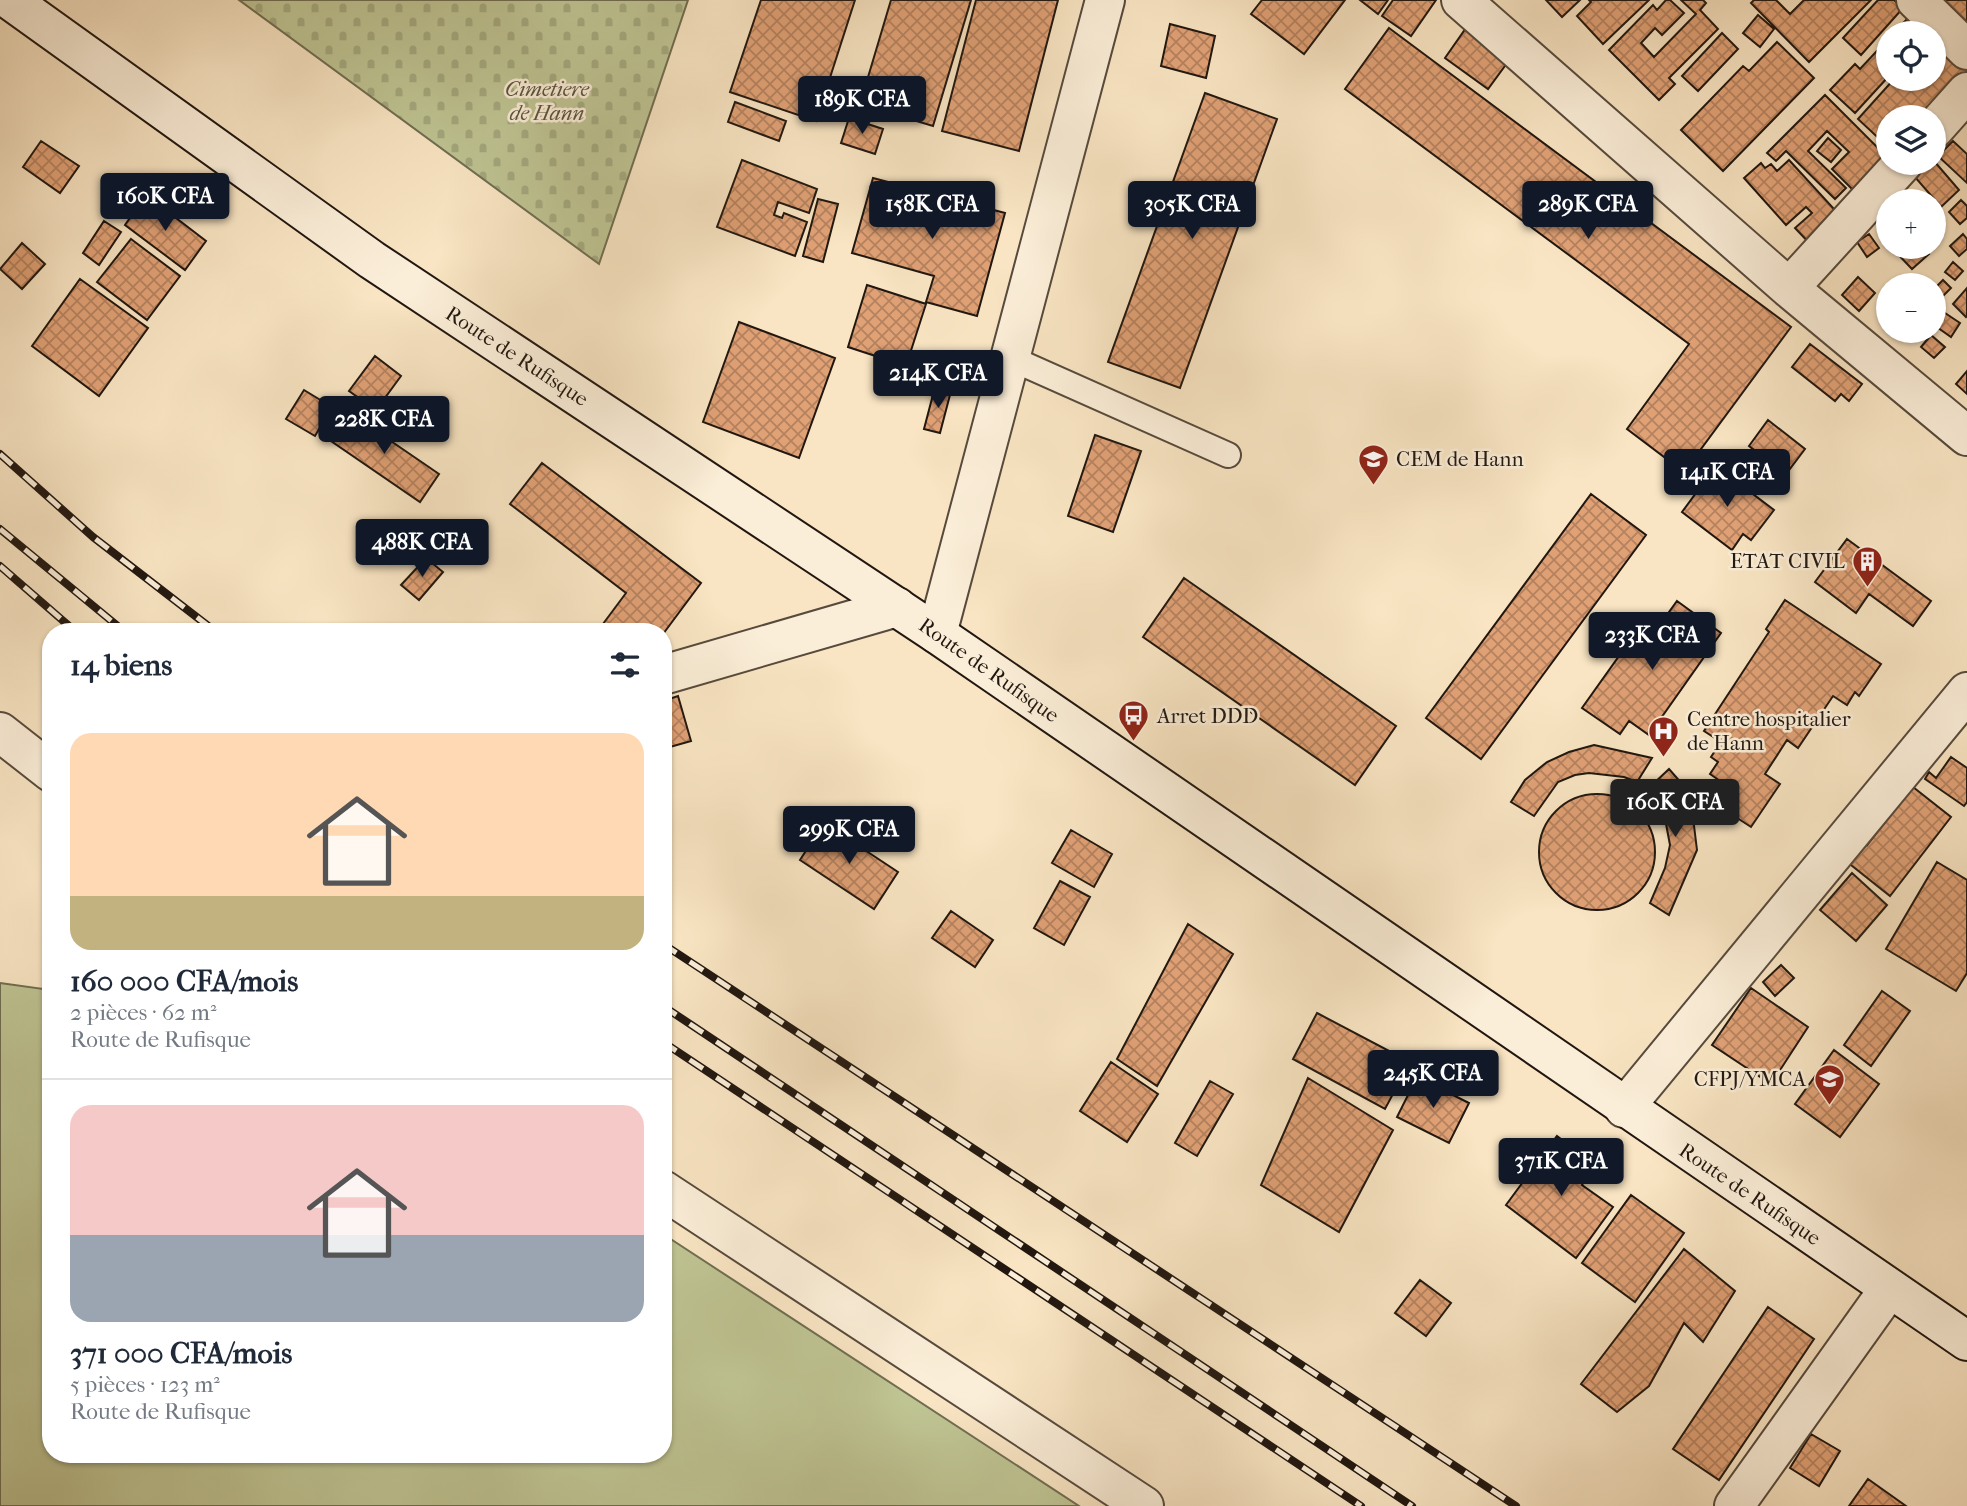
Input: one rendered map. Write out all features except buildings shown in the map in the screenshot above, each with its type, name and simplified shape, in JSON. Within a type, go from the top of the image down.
[{"type":"street","name":"Route de Rufisque","points":[[10,0],[372,260],[937,634],[1889,1289],[1960,1329]]},
{"type":"street","points":[[937,634],[1105,0]]},
{"type":"street","points":[[1461,0],[1790,288],[1967,436]]},
{"type":"street","points":[[1916,0],[1967,50]]},
{"type":"street","points":[[1946,116],[1967,92]]},
{"type":"street","points":[[1790,288],[1892,175]]},
{"type":"street","points":[[672,672],[897,607]]},
{"type":"street","points":[[1624,1108],[1967,692]]},
{"type":"street","points":[[0,732],[42,765]]},
{"type":"street","points":[[672,1196],[1144,1506]]},
{"type":"street","points":[[1734,1506],[1889,1289]]},
{"type":"lane","points":[[1010,358],[1228,455]]},
{"type":"green space","name":"Cimetiere de Hann","points":[[239,0],[688,0],[599,264]]},
{"type":"green space","points":[[0,983],[42,989],[42,1463],[672,1463],[672,1240],[1079,1506],[0,1506]]},
{"type":"railway","points":[[0,454],[93,537],[204,623]]},
{"type":"railway","points":[[0,529],[114,623]]},
{"type":"railway","points":[[0,566],[66,623]]},
{"type":"railway","points":[[672,950],[1516,1506]]},
{"type":"railway","points":[[672,1012],[1412,1506]]},
{"type":"railway","points":[[672,1048],[1361,1506]]},
{"type":"place","name":"CEM de Hann","points":[[1373,486]]},
{"type":"place","name":"ETAT CIVIL","points":[[1868,588]]},
{"type":"place","name":"Arret DDD","points":[[1134,743]]},
{"type":"place","name":"Centre hospitalier de Hann","points":[[1664,758]]},
{"type":"place","name":"CFPJ/YMCA","points":[[1829,1106]]}]
